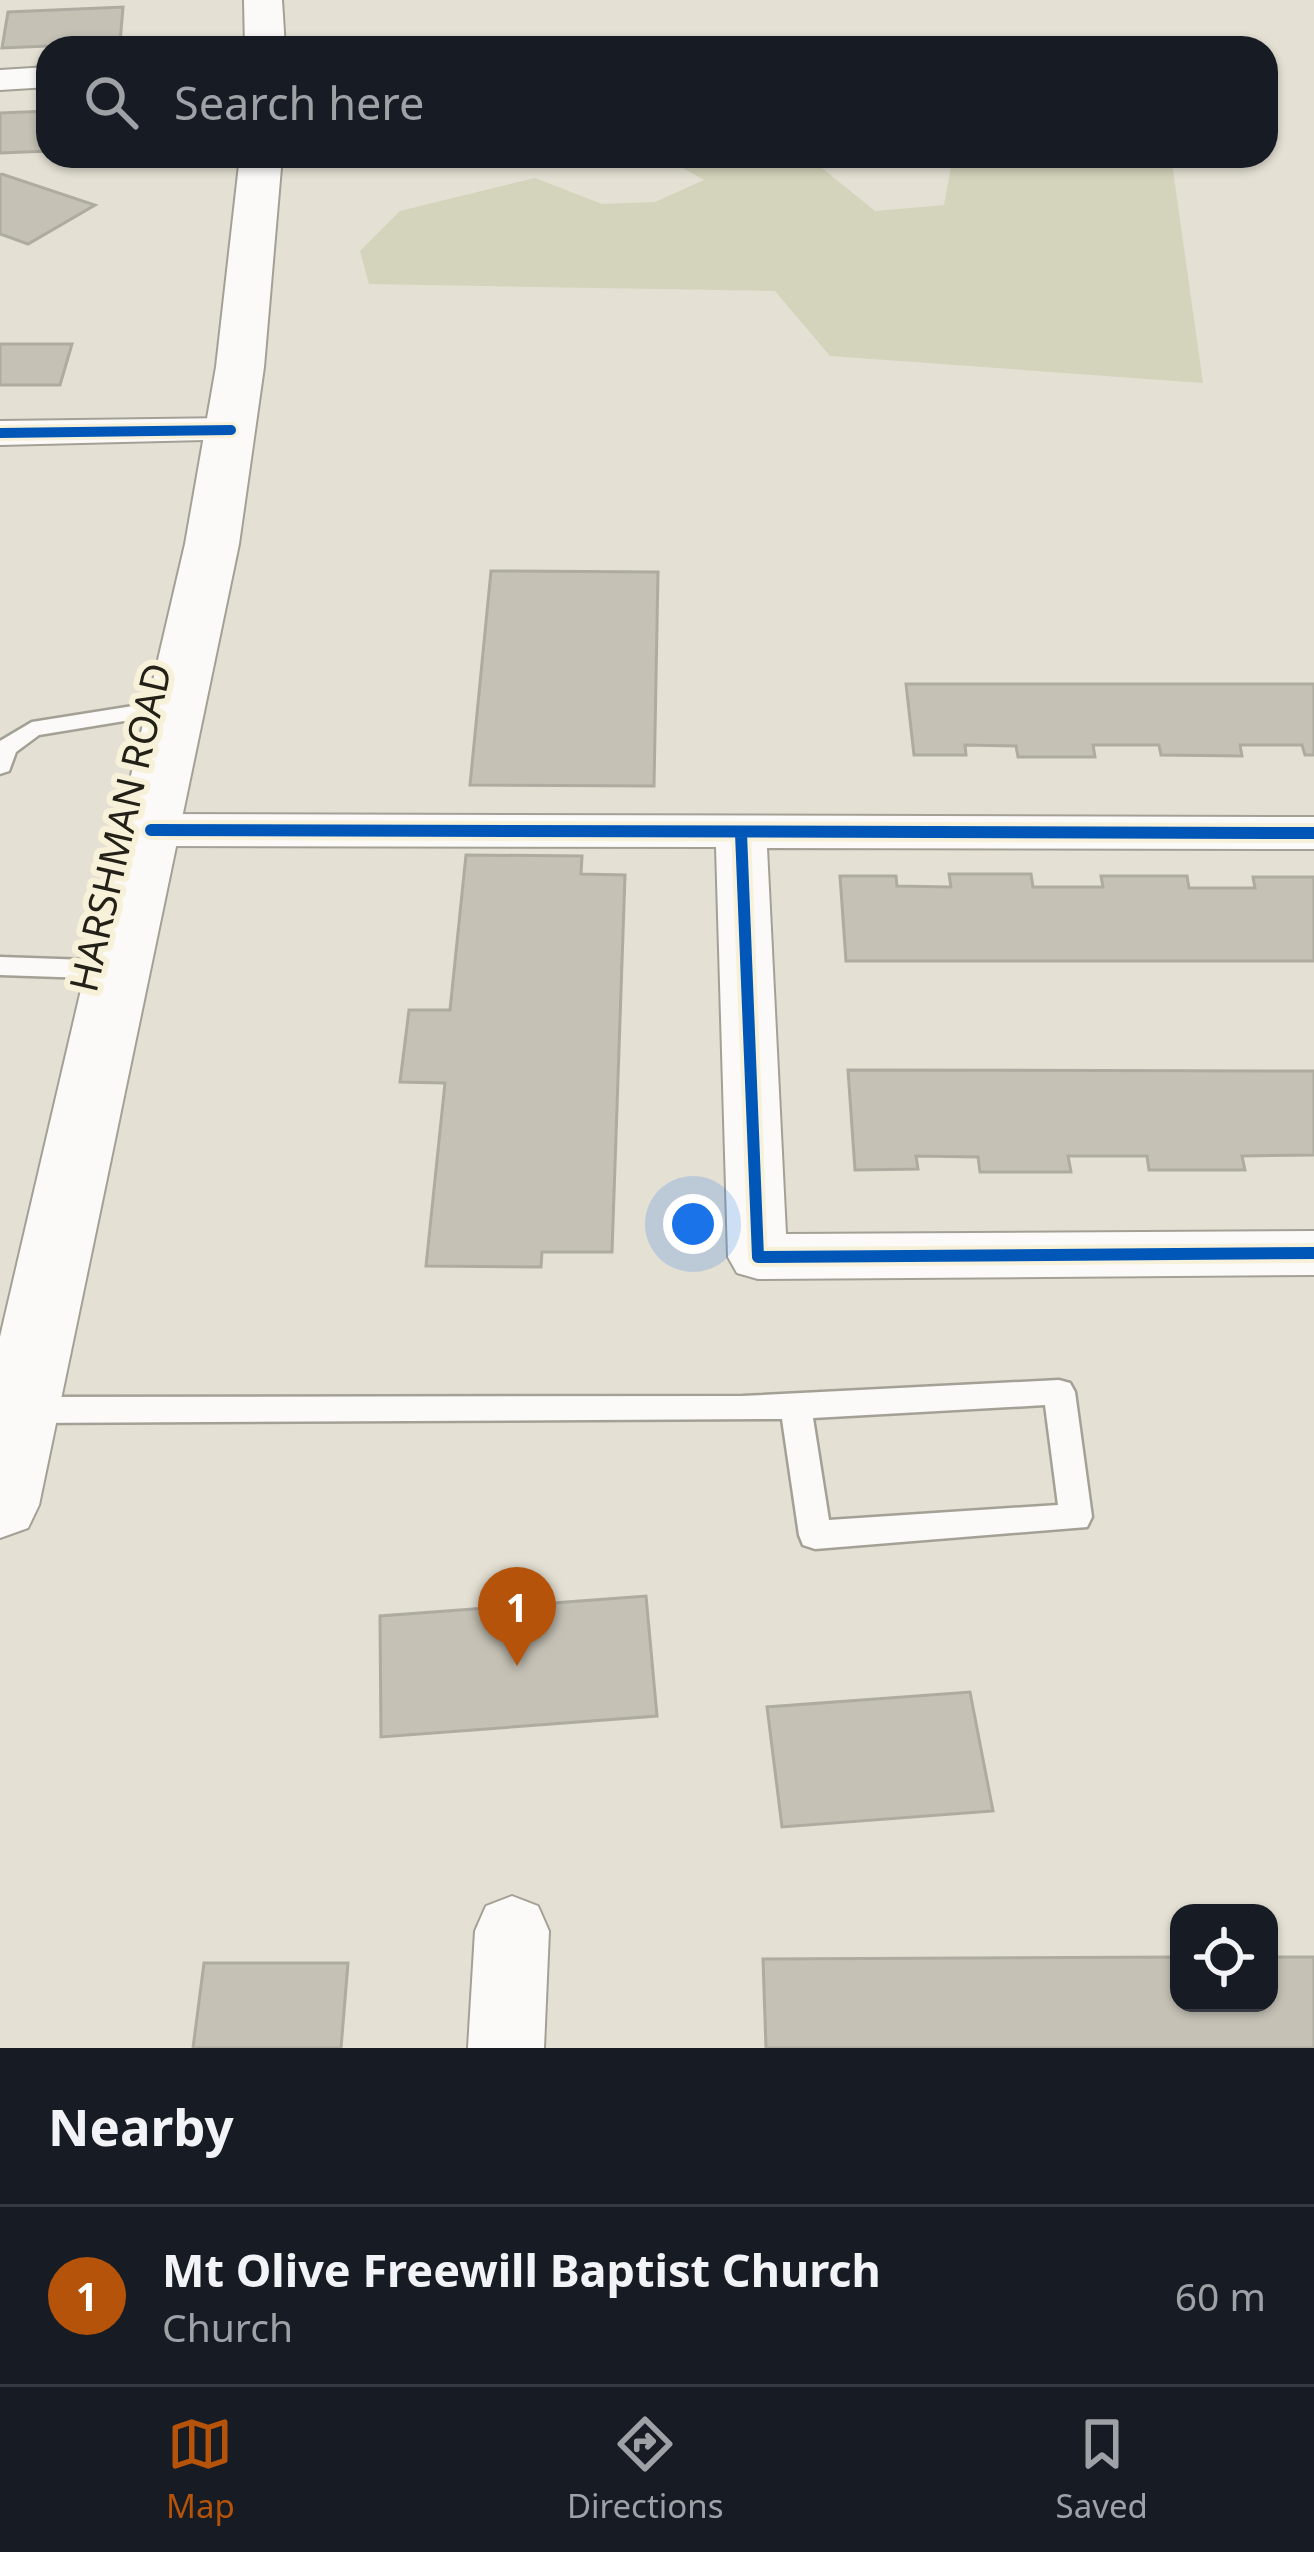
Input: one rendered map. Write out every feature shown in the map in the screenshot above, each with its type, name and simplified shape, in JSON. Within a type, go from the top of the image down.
[{"type":"main road","points":[[263,0],[264,36]]},
{"type":"main road","name":"HARSHMAN ROAD","points":[[0,1505],[212,544],[231,430],[260,168]]},
{"type":"street","points":[[0,80],[36,78]]},
{"type":"street","points":[[0,433],[231,430]]},
{"type":"street","points":[[151,830],[1314,833]]},
{"type":"street","points":[[741,833],[758,1257],[1314,1253]]},
{"type":"street","points":[[506,2048],[512,1931]]},
{"type":"lane","points":[[0,766],[4,748],[32,729],[177,706]]},
{"type":"lane","points":[[0,966],[118,970]]},
{"type":"lane","points":[[21,1410],[796,1407],[1059,1392],[1076,1517],[814,1535],[796,1407]]},
{"type":"green space","points":[[683,168],[822,168],[875,211],[944,205],[951,168],[1173,168],[1203,383],[830,356],[775,291],[369,284],[360,251],[400,211],[535,178],[602,204],[655,202],[704,180]]},
{"type":"building","points":[[123,7],[121,36],[36,36],[36,47],[2,48],[8,12]]},
{"type":"building","points":[[36,112],[36,152],[0,153],[0,113]]},
{"type":"building","points":[[0,175],[95,205],[28,244],[0,234]]},
{"type":"building","points":[[0,344],[72,344],[60,385],[0,385]]},
{"type":"building","points":[[491,571],[658,572],[654,786],[470,785]]},
{"type":"building","points":[[906,684],[1314,684],[1314,755],[1305,755],[1302,745],[1240,745],[1242,756],[1161,755],[1159,745],[1093,745],[1095,757],[1018,757],[1016,746],[965,745],[966,755],[914,755]]},
{"type":"building","points":[[466,855],[582,856],[581,874],[625,875],[612,1252],[542,1252],[541,1267],[426,1266],[445,1083],[400,1082],[409,1010],[450,1010]]},
{"type":"building","points":[[949,874],[1031,874],[1033,887],[1103,887],[1101,876],[1187,876],[1189,888],[1255,888],[1253,877],[1314,877],[1314,961],[846,961],[840,876],[896,876],[897,886],[951,887]]},
{"type":"building","points":[[848,1070],[1314,1071],[1314,1155],[1242,1156],[1245,1170],[1149,1170],[1147,1156],[1068,1156],[1071,1172],[980,1172],[978,1157],[916,1156],[918,1169],[855,1170]]},
{"type":"building","points":[[646,1596],[657,1716],[381,1737],[380,1616]]},
{"type":"building","points":[[970,1692],[993,1811],[782,1827],[767,1707]]},
{"type":"building","points":[[1170,1957],[1170,2012],[1278,2012],[1278,1957],[1314,1957],[1314,2048],[766,2048],[763,1959]]},
{"type":"building","points":[[204,1963],[348,1963],[341,2048],[193,2048]]},
{"type":"cycle path","points":[[0,433],[231,430]]},
{"type":"cycle path","points":[[151,830],[1314,833]]},
{"type":"cycle path","points":[[741,833],[758,1257],[1314,1253]]},
{"type":"place","name":"Mt Olive Freewill Baptist Church","points":[[517,1666]]}]
